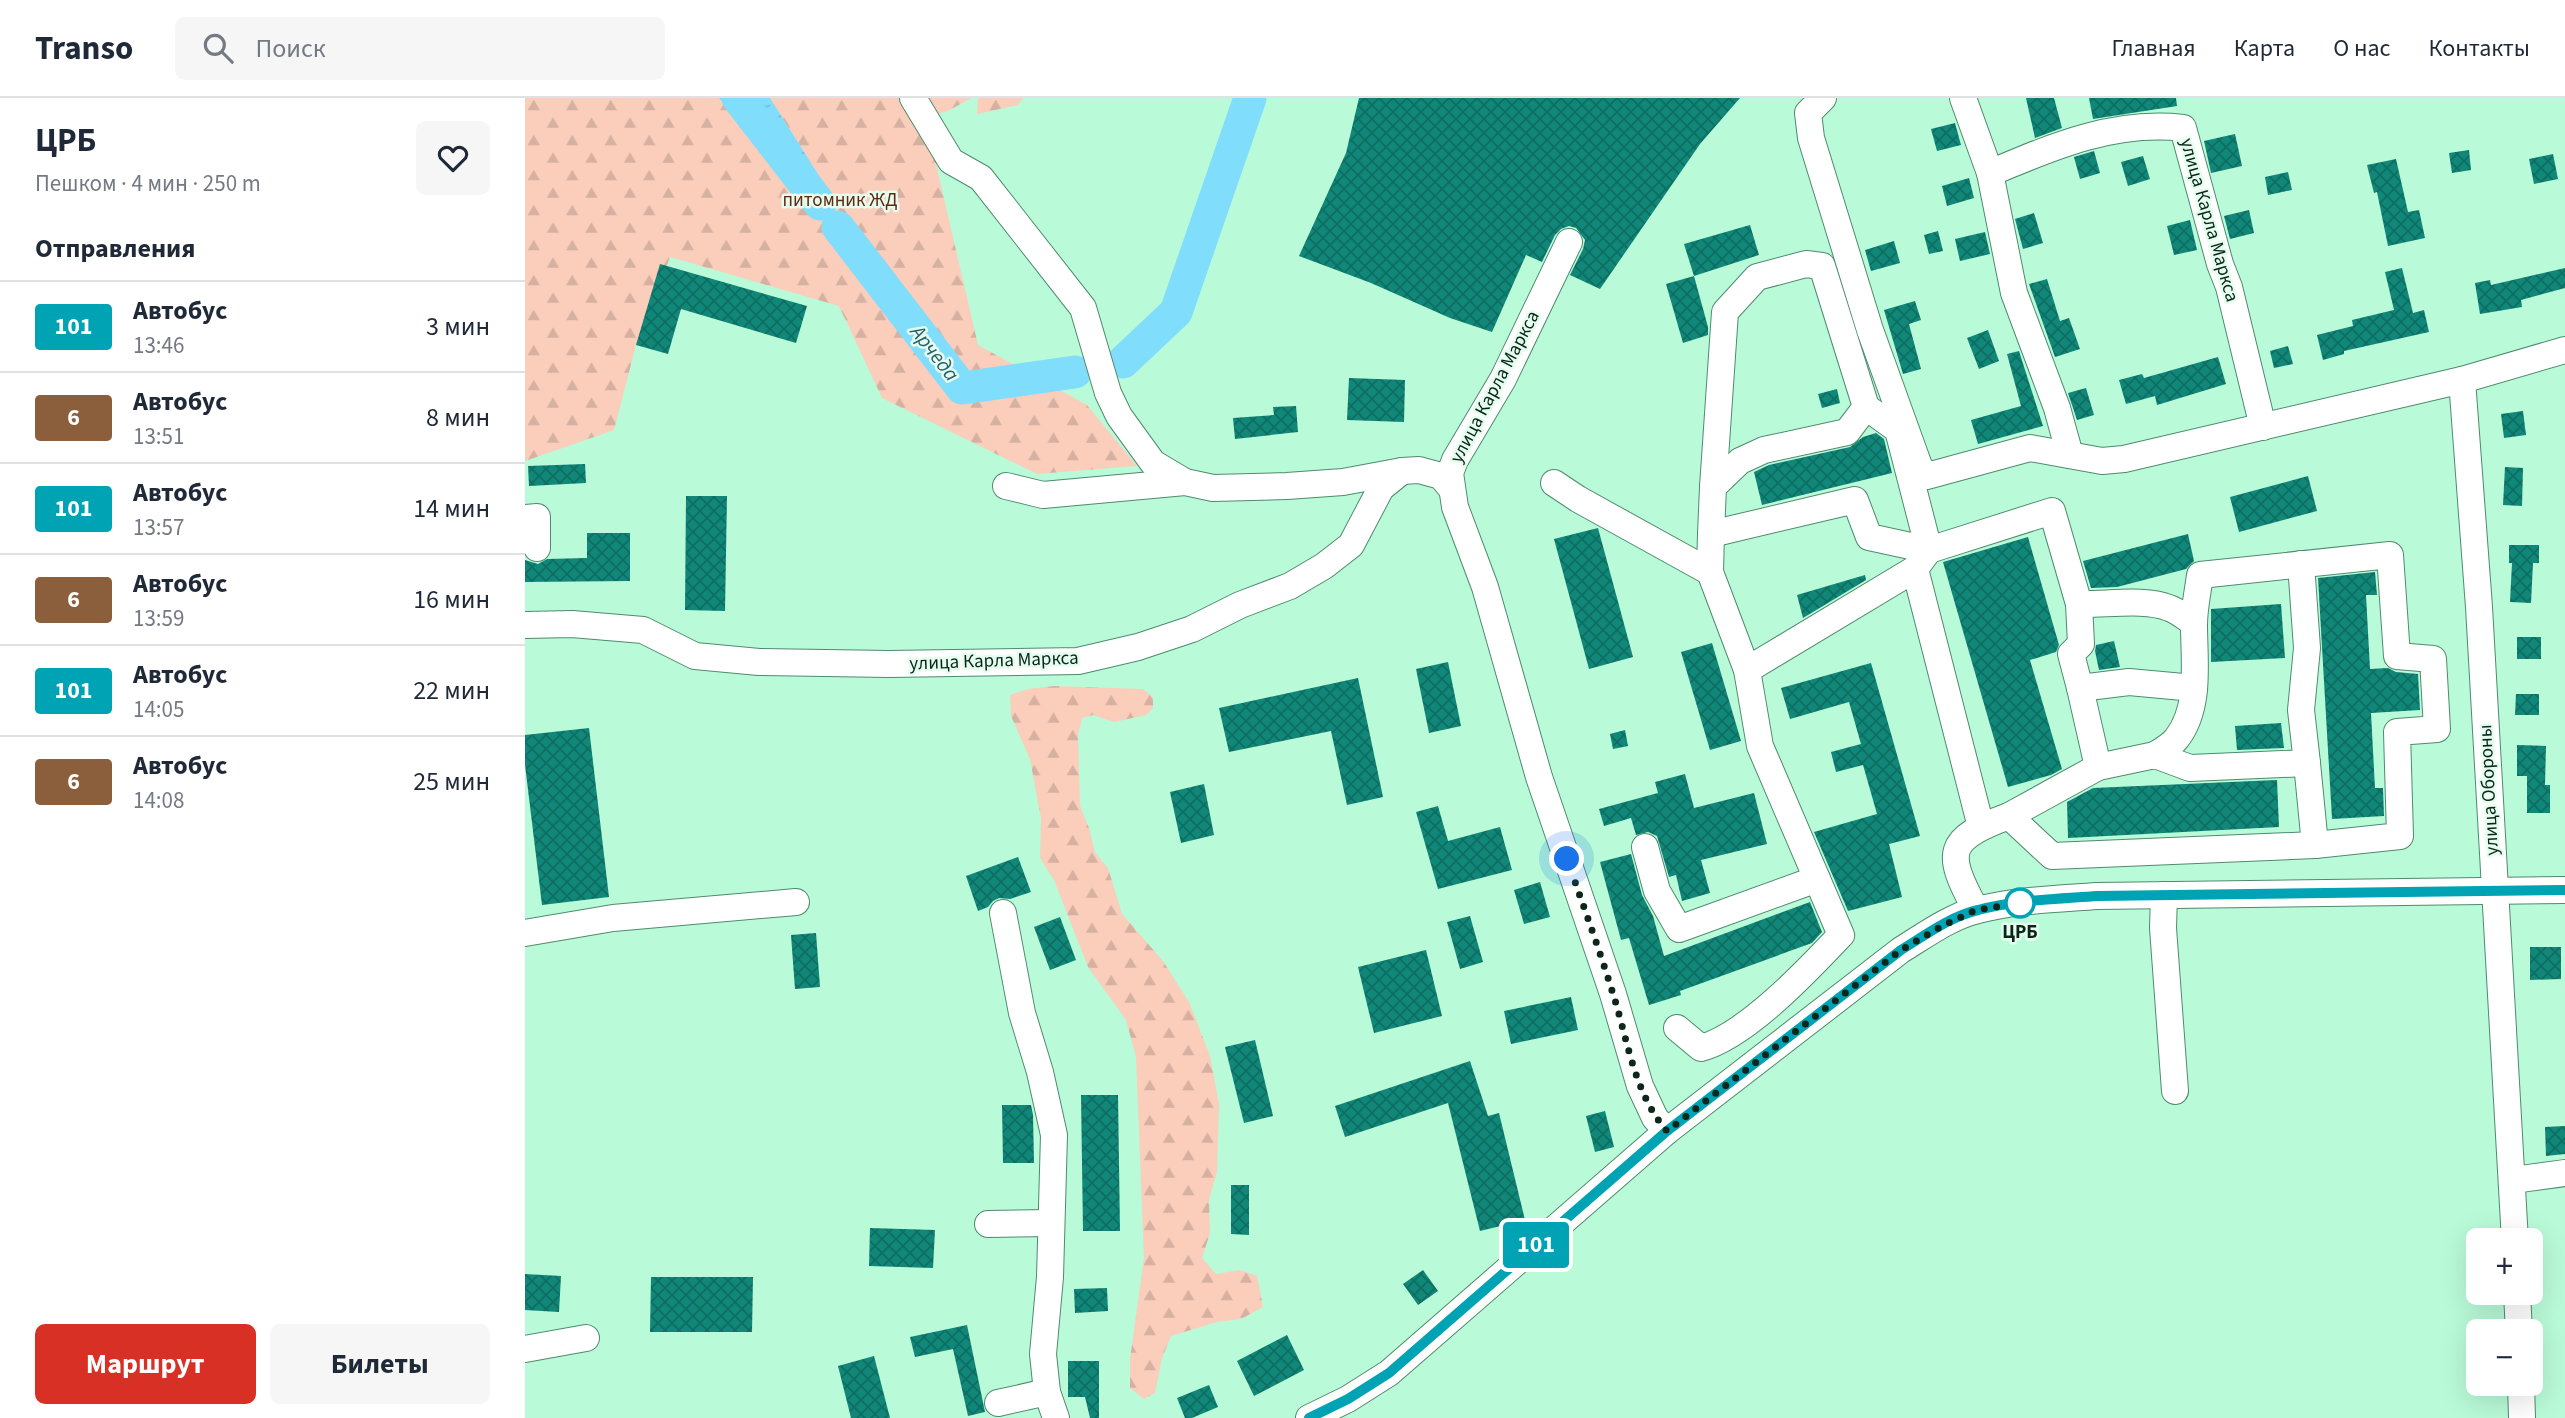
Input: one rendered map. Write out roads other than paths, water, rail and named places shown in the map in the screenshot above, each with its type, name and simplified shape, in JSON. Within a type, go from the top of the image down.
[{"type":"street","points":[[913,98],[951,161],[981,178],[1083,308],[1108,393],[1119,415],[1153,463],[1185,482]]},
{"type":"street","points":[[1822,98],[1808,113],[1811,138],[1870,330],[1919,466],[1927,476],[2030,448],[2102,461],[2124,459],[2462,380],[2565,350]]},
{"type":"street","points":[[1963,98],[1990,173],[2014,293],[2057,408],[2070,455]]},
{"type":"street","name":"улица Карла Маркса","points":[[1990,173],[2089,135],[2154,124],[2183,128],[2220,264],[2229,287],[2263,427]]},
{"type":"street","name":"улица Карла Маркса","points":[[1569,242],[1503,379],[1455,460],[1450,473],[1450,487],[1485,587],[1539,777],[1613,995],[1640,1086],[1655,1118],[1667,1131]]},
{"type":"street","points":[[1677,1028],[1701,1048],[1718,1044],[1746,1024],[1814,964],[1841,935],[1760,746],[1747,670],[1710,572],[1725,312],[1756,277],[1806,264],[1822,266],[1865,407],[1898,429],[1922,560],[1981,827]]},
{"type":"street","name":"улица Обороны","points":[[2462,380],[2479,607],[2515,1228]]},
{"type":"street","points":[[1713,487],[1740,461],[1764,450],[1847,432],[1865,407]]},
{"type":"street","points":[[1006,486],[1043,495],[1185,482],[1213,488],[1287,486],[1343,482],[1419,470],[1441,476],[1450,487]]},
{"type":"street","name":"улица Карла Маркса","points":[[525,625],[572,624],[643,630],[695,656],[759,662],[890,664],[1078,661],[1138,648],[1290,586],[1324,566],[1351,545],[1381,488],[1402,471]]},
{"type":"street","points":[[1554,483],[1710,572]]},
{"type":"street","points":[[1711,534],[1855,500],[1868,537],[1922,560]]},
{"type":"street","points":[[1747,670],[1922,560],[2052,511],[2078,604],[2081,644],[2071,654],[2098,767]]},
{"type":"street","points":[[525,518],[537,517],[537,548]]},
{"type":"street","points":[[1976,910],[1956,866],[1954,853],[1961,840],[2098,767],[2155,755],[2178,737],[2194,688],[2194,623],[2200,575],[2391,555],[2397,656],[2433,659],[2436,696],[2437,729],[2397,732],[2400,836],[2315,845],[2052,856],[2009,816]]},
{"type":"street","points":[[2301,564],[2307,648],[2301,710],[2315,845]]},
{"type":"street","points":[[2078,604],[2145,602],[2169,608],[2194,623]]},
{"type":"street","points":[[2080,688],[2129,682],[2194,688]]},
{"type":"street","points":[[2155,755],[2190,768],[2307,763]]},
{"type":"street","points":[[1645,847],[1657,891],[1679,929],[1817,879]]},
{"type":"street","points":[[1309,1418],[1348,1399],[1389,1373],[1667,1131],[1901,950],[1976,910],[2055,899],[2164,895],[2565,890]]},
{"type":"street","points":[[2164,895],[2163,928],[2175,1091]]},
{"type":"street","points":[[525,933],[613,918],[796,902]]},
{"type":"street","points":[[1003,914],[1022,1013],[1040,1072],[1054,1135],[1050,1277],[1043,1354],[1047,1392],[1056,1418]]},
{"type":"street","points":[[2513,1180],[2565,1174]]},
{"type":"street","points":[[988,1224],[1051,1223]]},
{"type":"street","points":[[525,1349],[586,1338]]},
{"type":"street","points":[[998,1403],[1047,1392]]},
{"type":"street","points":[[2521,1396],[2522,1418]]},
{"type":"water","points":[[719,98],[770,98],[833,198],[806,202]]},
{"type":"waterway","name":"Арчеда","points":[[738,98],[820,204]]},
{"type":"waterway","name":"Арчеда","points":[[1123,362],[1176,312],[1250,98]]},
{"type":"waterway","name":"Арчеда","points":[[838,227],[962,388],[1075,372]]},
{"type":"place","name":"ЦРБ","points":[[2020,903]]},
{"type":"park label","name":"питомник ЖД","points":[[840,200]]}]
